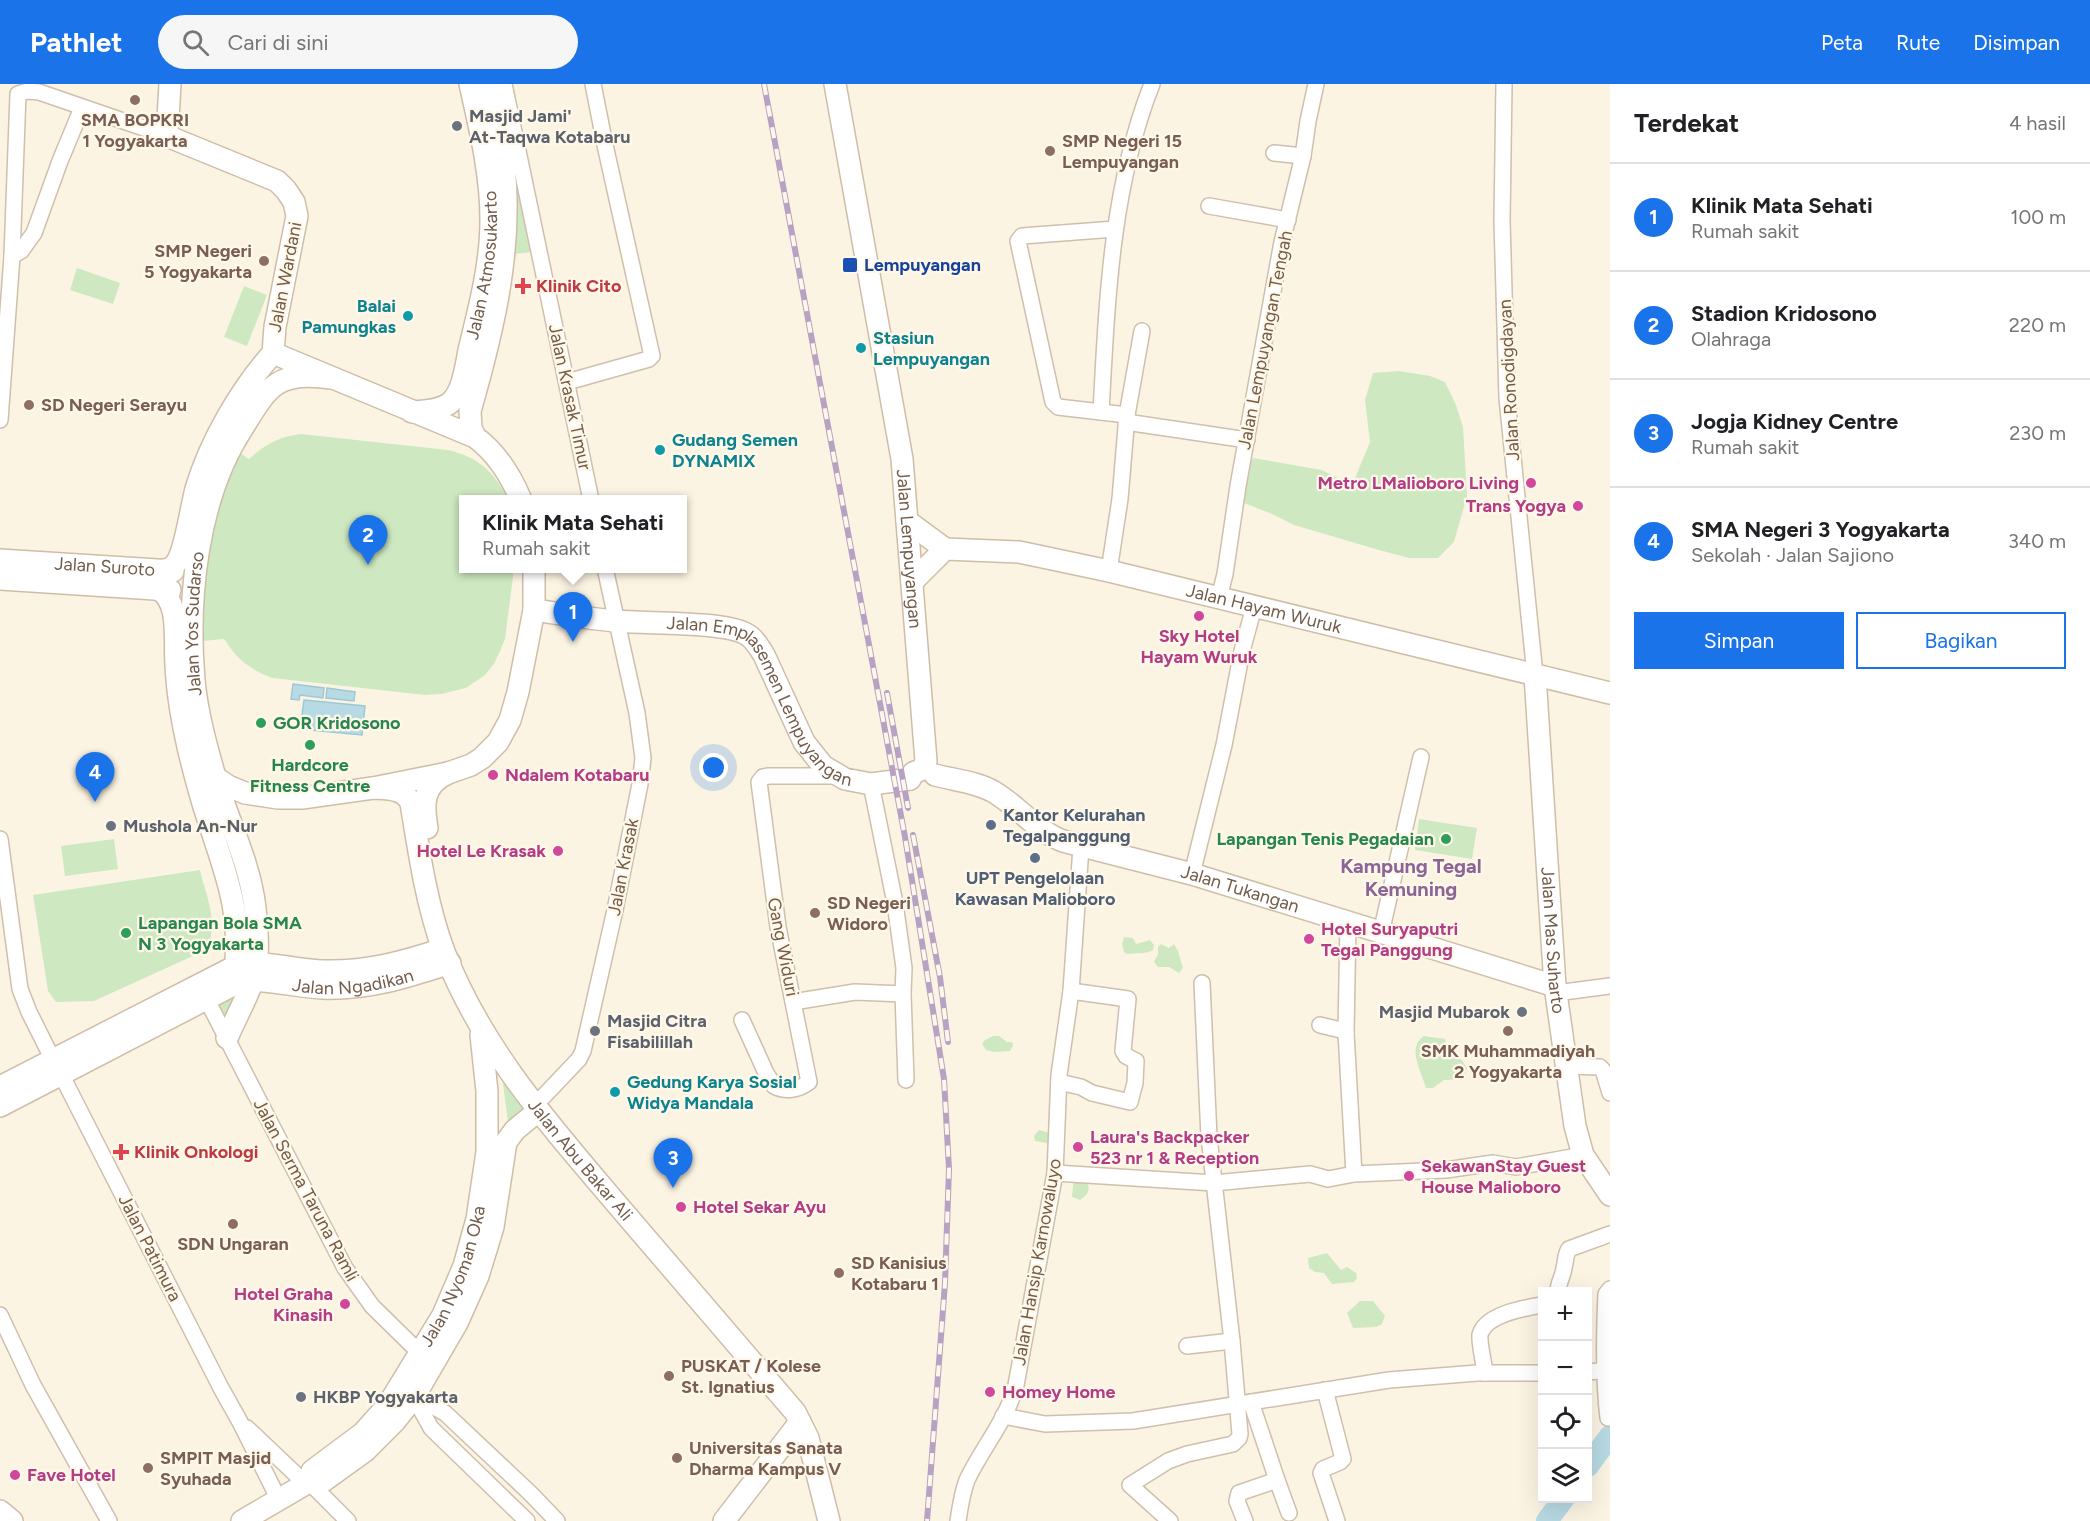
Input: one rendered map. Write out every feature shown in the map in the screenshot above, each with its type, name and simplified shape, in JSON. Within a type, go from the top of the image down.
[{"type":"street","points":[[0,420],[6,256],[19,89],[39,92],[167,136],[170,84]]},
{"type":"street","name":"Jalan Atmosukarto","points":[[470,84],[504,164]]},
{"type":"street","name":"Jalan Atmosukarto","points":[[476,437],[471,428],[470,411],[490,297],[504,164],[488,84]]},
{"type":"street","name":"Jalan Krasak Timur","points":[[504,84],[504,164],[567,382],[590,495]]},
{"type":"street","points":[[567,382],[649,360],[652,356],[593,84]]},
{"type":"street","name":"Jalan Lempuyangan","points":[[835,84],[902,459],[907,521],[917,576],[937,764],[935,775]]},
{"type":"street","points":[[1101,412],[1109,269],[1115,229],[1126,169],[1152,84]]},
{"type":"street","name":"Jalan Lempuyangan Tengah","points":[[1219,598],[1276,273],[1303,156],[1316,84]]},
{"type":"street","name":"Jalan Ronodigdayan","points":[[1504,84],[1502,220],[1506,398],[1535,675]]},
{"type":"street","points":[[6,256],[21,251],[34,233],[82,108]]},
{"type":"street","name":"Jalan Wardani","points":[[167,136],[276,181],[294,202],[297,216],[296,226],[274,333],[273,353]]},
{"type":"street","points":[[1274,153],[1303,156]]},
{"type":"street","points":[[1209,206],[1288,220]]},
{"type":"street","points":[[1115,229],[1022,236],[1018,241],[1053,402],[1058,407],[1101,412],[1247,440]]},
{"type":"street","name":"Jalan Atmosukarto","points":[[412,412],[443,407],[456,396],[490,297]]},
{"type":"street","points":[[1109,571],[1120,499],[1127,418],[1142,332]]},
{"type":"street","points":[[273,353],[476,437],[500,462],[518,495]]},
{"type":"street","name":"Jalan Yos Sudarso","points":[[158,580],[178,560],[208,454],[254,376],[273,353]]},
{"type":"street","name":"Jalan Yos Sudarso","points":[[244,973],[256,922],[253,895],[245,863],[227,817],[186,682],[194,612],[195,573],[208,511],[220,472],[239,433],[261,398],[273,386],[286,379],[311,376],[331,378]]},
{"type":"street","points":[[907,521],[945,549],[917,576]]},
{"type":"street","name":"Jalan Hayam Wuruk","points":[[945,549],[1019,552],[1109,571],[1610,693]]},
{"type":"street","name":"Jalan Suroto","points":[[0,579],[158,580],[184,570],[194,562],[199,551]]},
{"type":"street","name":"Jalan Suroto","points":[[0,560],[158,580],[182,594],[194,612]]},
{"type":"street","points":[[215,777],[237,790],[278,798],[303,798],[373,788],[448,773],[471,765],[482,758],[498,742],[504,732],[518,692],[534,610],[534,573]]},
{"type":"street","points":[[606,573],[616,621]]},
{"type":"street","name":"Jalan Lempuyangan","points":[[910,779],[913,773],[923,769],[926,761],[917,576]]},
{"type":"street","points":[[158,580],[173,609],[186,682],[186,740],[234,902],[244,973],[227,1038]]},
{"type":"street","points":[[1192,874],[1254,607]]},
{"type":"street","name":"Jalan Emplasemen Lempuyangan","points":[[534,610],[616,621],[705,626],[747,634],[757,643],[764,655],[810,752],[823,766],[837,776],[871,784],[910,779]]},
{"type":"street","name":"Jalan Krasak","points":[[541,1104],[579,1059],[583,1051],[642,776],[640,731],[616,621]]},
{"type":"street","name":"Jalan Mas Suharto","points":[[1535,675],[1555,989],[1566,1066],[1575,1126],[1583,1155],[1610,1195]]},
{"type":"street","points":[[1381,933],[1421,757]]},
{"type":"street","name":"Jalan Abu Bakar Ali","points":[[448,773],[431,785],[425,808],[435,876],[449,926],[464,966],[492,1023],[541,1104],[795,1412],[811,1448],[829,1521]]},
{"type":"street","points":[[910,779],[923,782],[932,779],[935,775]]},
{"type":"street","name":"Jalan Tukangan","points":[[935,775],[974,784],[994,792],[1055,838],[1080,847],[1192,874],[1555,989]]},
{"type":"street","name":"Gang Widuri","points":[[742,1020],[774,1086],[785,1090],[806,1085],[809,1078],[778,927],[759,782],[763,777],[769,776],[837,776]]},
{"type":"street","points":[[871,784],[895,903],[904,968],[906,1080]]},
{"type":"street","name":"Jalan Abu Bakar Ali","points":[[373,788],[399,791],[409,798],[424,879],[446,956],[479,1025],[504,1065],[541,1104],[808,1411],[824,1445],[843,1521]]},
{"type":"street","name":"Jalan Patimura","points":[[0,839],[20,989],[25,1004],[279,1500]]},
{"type":"street","name":"Jalan Hansip Karnowaluyo","points":[[958,1521],[967,1480],[1003,1416],[1016,1385],[1055,1173],[1059,1082],[1071,991],[1080,847]]},
{"type":"street","points":[[1348,923],[1346,1033],[1354,1174]]},
{"type":"street","name":"Jalan Ngadikan","points":[[244,973],[307,970],[352,979],[390,965],[446,956]]},
{"type":"street","points":[[0,1106],[57,1067],[202,991],[244,973]]},
{"type":"street","points":[[1202,983],[1206,1095],[1232,1341],[1244,1403],[1289,1513]]},
{"type":"street","points":[[1555,989],[1610,986]]},
{"type":"street","name":"Jalan Serma Taruna Ramli","points":[[202,991],[345,1268],[372,1306],[426,1359]]},
{"type":"street","points":[[1059,1082],[1129,1102],[1132,1101],[1135,1083],[1136,1061],[1126,1056],[1124,1051],[1129,1000],[1071,991]]},
{"type":"street","points":[[794,1002],[855,992],[903,994]]},
{"type":"street","name":"Jalan Nyoman Oka","points":[[426,1359],[470,1250],[481,1199],[488,1152],[488,1125],[485,1071],[479,1025]]},
{"type":"street","points":[[1320,1025],[1345,1030],[1346,1033]]},
{"type":"street","points":[[1566,1066],[1600,1067],[1610,1093]]},
{"type":"street","points":[[0,1087],[57,1067]]},
{"type":"street","name":"Jalan Nyoman Oka","points":[[242,1521],[308,1483],[312,1471],[363,1433],[407,1392],[426,1359],[464,1310],[483,1262],[496,1208],[505,1145],[515,1130],[541,1104]]},
{"type":"street","points":[[1055,1173],[1214,1183],[1310,1174],[1329,1179],[1354,1174],[1446,1170],[1493,1163],[1516,1167],[1583,1155]]},
{"type":"street","points":[[1558,1287],[1559,1278],[1564,1270],[1566,1252],[1610,1234]]},
{"type":"street","points":[[1610,1289],[1606,1294],[1607,1410],[1608,1418],[1610,1418]]},
{"type":"street","points":[[1485,1373],[1480,1335],[1488,1322],[1511,1312],[1538,1306]]},
{"type":"street","points":[[0,1315],[33,1385],[109,1521]]},
{"type":"street","points":[[1187,1346],[1232,1341]]},
{"type":"street","points":[[1592,1372],[1607,1371]]},
{"type":"street","points":[[1003,1416],[1045,1424],[1133,1421],[1389,1380],[1485,1373],[1538,1373]]},
{"type":"street","points":[[1325,1390],[1342,1459],[1323,1469],[1321,1473],[1337,1521]]},
{"type":"street","points":[[407,1392],[445,1413],[557,1521]]},
{"type":"street","points":[[407,1392],[431,1428],[527,1521]]},
{"type":"street","points":[[1170,1521],[1130,1485],[1168,1461],[1236,1441],[1240,1434],[1244,1403]]},
{"type":"street","name":"Jalan Patimura","points":[[240,1422],[348,1521]]},
{"type":"street","points":[[724,1521],[800,1422]]},
{"type":"street","points":[[1245,1521],[1237,1502],[1239,1493],[1277,1480]]},
{"type":"street","points":[[514,1508],[530,1493]]},
{"type":"street","points":[[0,1511],[12,1521]]},
{"type":"green space","points":[[514,170],[518,170],[532,252],[514,254]]},
{"type":"green space","points":[[77,268],[120,283],[113,304],[70,290]]},
{"type":"green space","points":[[244,286],[267,295],[247,346],[224,337]]},
{"type":"green space","points":[[1399,371],[1430,376],[1445,382],[1463,427],[1467,496],[1454,542],[1438,558],[1409,558],[1379,550],[1294,525],[1244,503],[1242,499],[1249,465],[1253,458],[1322,470],[1338,478],[1355,478],[1370,442],[1365,400],[1373,373]]},
{"type":"green space","points":[[301,434],[448,450],[469,457],[491,473],[506,495],[459,495],[459,573],[513,573],[505,639],[494,664],[485,675],[466,688],[425,695],[272,678],[245,663],[224,639],[203,641],[204,591],[212,538],[221,503],[240,453],[249,459],[260,449],[286,437]]},
{"type":"green space","name":"Lapangan Tenis Pegadaian","points":[[1419,819],[1477,828],[1472,859],[1415,850]]},
{"type":"green space","points":[[114,839],[118,869],[65,876],[61,846]]},
{"type":"green space","name":"Lapangan Bola SMA N 3 Yogyakarta","points":[[200,870],[212,921],[212,931],[206,950],[94,1001],[56,1002],[48,991],[33,895]]},
{"type":"green space","points":[[1124,937],[1133,938],[1136,944],[1150,940],[1154,945],[1153,950],[1127,954],[1122,944]]},
{"type":"green space","points":[[1161,944],[1169,948],[1174,944],[1183,968],[1179,973],[1169,967],[1158,967],[1154,962]]},
{"type":"green space","points":[[235,997],[226,1023],[219,1004]]},
{"type":"green space","points":[[993,1036],[999,1036],[1007,1042],[1012,1042],[1013,1046],[1010,1051],[986,1050],[982,1044]]},
{"type":"green space","points":[[1424,1036],[1445,1039],[1445,1052],[1462,1060],[1467,1068],[1464,1079],[1444,1080],[1433,1088],[1426,1088],[1416,1053],[1416,1047]]},
{"type":"green space","points":[[505,1081],[525,1106],[508,1122],[503,1084]]},
{"type":"green space","points":[[1039,1130],[1050,1133],[1047,1143],[1035,1141],[1034,1136]]},
{"type":"green space","points":[[1074,1175],[1083,1180],[1089,1189],[1085,1197],[1080,1200],[1072,1197]]},
{"type":"green space","points":[[1327,1253],[1341,1270],[1347,1267],[1356,1273],[1357,1278],[1354,1282],[1332,1284],[1324,1273],[1315,1272],[1309,1268],[1308,1258]]},
{"type":"green space","points":[[1360,1301],[1373,1301],[1385,1316],[1382,1324],[1376,1327],[1353,1328],[1347,1313]]},
{"type":"water","points":[[293,684],[324,688],[323,698],[300,695],[299,700],[291,699]]},
{"type":"water","points":[[327,688],[355,692],[354,701],[326,698]]},
{"type":"water","points":[[304,700],[365,706],[362,735],[300,729]]},
{"type":"waterway","points":[[1592,1461],[1610,1436]]},
{"type":"waterway","points":[[1547,1521],[1560,1503]]},
{"type":"railway","points":[[764,84],[905,837],[944,1079],[949,1169],[945,1283],[927,1521]]},
{"type":"railway","points":[[887,693],[908,808]]},
{"type":"railway","points":[[913,835],[940,977],[948,1042]]},
{"type":"place","name":"SMA BOPKRI 1 Yogyakarta","points":[[135,100]]},
{"type":"place","name":"Masjid Jami' At-Taqwa Kotabaru","points":[[457,126]]},
{"type":"place","name":"SMP Negeri 15 Lempuyangan","points":[[1050,151]]},
{"type":"place","name":"SMP Negeri 5 Yogyakarta","points":[[264,261]]},
{"type":"place","name":"Lempuyangan","points":[[850,265]]},
{"type":"place","name":"Klinik Cito","points":[[523,286]]},
{"type":"place","name":"Balai Pamungkas","points":[[408,316]]},
{"type":"place","name":"Stasiun Lempuyangan","points":[[861,348]]},
{"type":"place","name":"SD Negeri Serayu","points":[[29,405]]},
{"type":"place","name":"Gudang Semen DYNAMIX","points":[[660,450]]},
{"type":"place","name":"Metro LMalioboro Living","points":[[1531,483]]},
{"type":"place","name":"Trans Yogya","points":[[1578,506]]},
{"type":"place","name":"Stadion Kridosono","points":[[368,565]]},
{"type":"place","name":"Sky Hotel Hayam Wuruk","points":[[1199,616]]},
{"type":"place","name":"Klinik Mata Sehati","points":[[573,642]]},
{"type":"place","name":"GOR Kridosono","points":[[261,723]]},
{"type":"place","name":"Hardcore Fitness Centre","points":[[310,745]]},
{"type":"place","name":"Ndalem Kotabaru","points":[[493,775]]},
{"type":"place","name":"SMA Negeri 3 Yogyakarta","points":[[95,802]]},
{"type":"place","name":"Kantor Kelurahan Tegalpanggung","points":[[991,825]]},
{"type":"place","name":"Mushola An-Nur","points":[[111,826]]},
{"type":"place","name":"Lapangan Tenis Pegadaian","points":[[1446,839]]},
{"type":"place","name":"Hotel Le Krasak","points":[[558,851]]},
{"type":"place","name":"UPT Pengelolaan Kawasan Malioboro","points":[[1035,858]]},
{"type":"place","name":"SD Negeri Widoro","points":[[815,913]]},
{"type":"place","name":"Lapangan Bola SMA N 3 Yogyakarta","points":[[126,933]]},
{"type":"place","name":"Hotel Suryaputri Tegal Panggung","points":[[1309,939]]},
{"type":"place","name":"Masjid Mubarok","points":[[1522,1012]]},
{"type":"place","name":"Masjid Citra Fisabilillah","points":[[595,1031]]},
{"type":"place","name":"SMK Muhammadiyah 2 Yogyakarta","points":[[1508,1031]]},
{"type":"place","name":"Gedung Karya Sosial Widya Mandala","points":[[615,1092]]},
{"type":"place","name":"Laura's Backpacker 523 nr 1 & Reception","points":[[1078,1147]]},
{"type":"place","name":"Klinik Onkologi","points":[[121,1152]]},
{"type":"place","name":"SekawanStay Guest House Malioboro","points":[[1409,1176]]},
{"type":"place","name":"Jogja Kidney Centre","points":[[673,1188]]},
{"type":"place","name":"Hotel Sekar Ayu","points":[[681,1207]]},
{"type":"place","name":"SDN Ungaran","points":[[233,1224]]},
{"type":"place","name":"SD Kanisius Kotabaru 1","points":[[839,1273]]},
{"type":"place","name":"Hotel Graha Kinasih","points":[[345,1304]]},
{"type":"place","name":"PUSKAT / Kolese St. Ignatius","points":[[669,1376]]},
{"type":"place","name":"Homey Home","points":[[990,1392]]},
{"type":"place","name":"HKBP Yogyakarta","points":[[301,1397]]},
{"type":"place","name":"Universitas Sanata Dharma Kampus V","points":[[677,1458]]},
{"type":"place","name":"SMPIT Masjid Syuhada","points":[[148,1468]]},
{"type":"place","name":"Fave Hotel","points":[[15,1475]]},
{"type":"district","name":"Kampung Tegal Kemuning","points":[[1411,878]]}]
